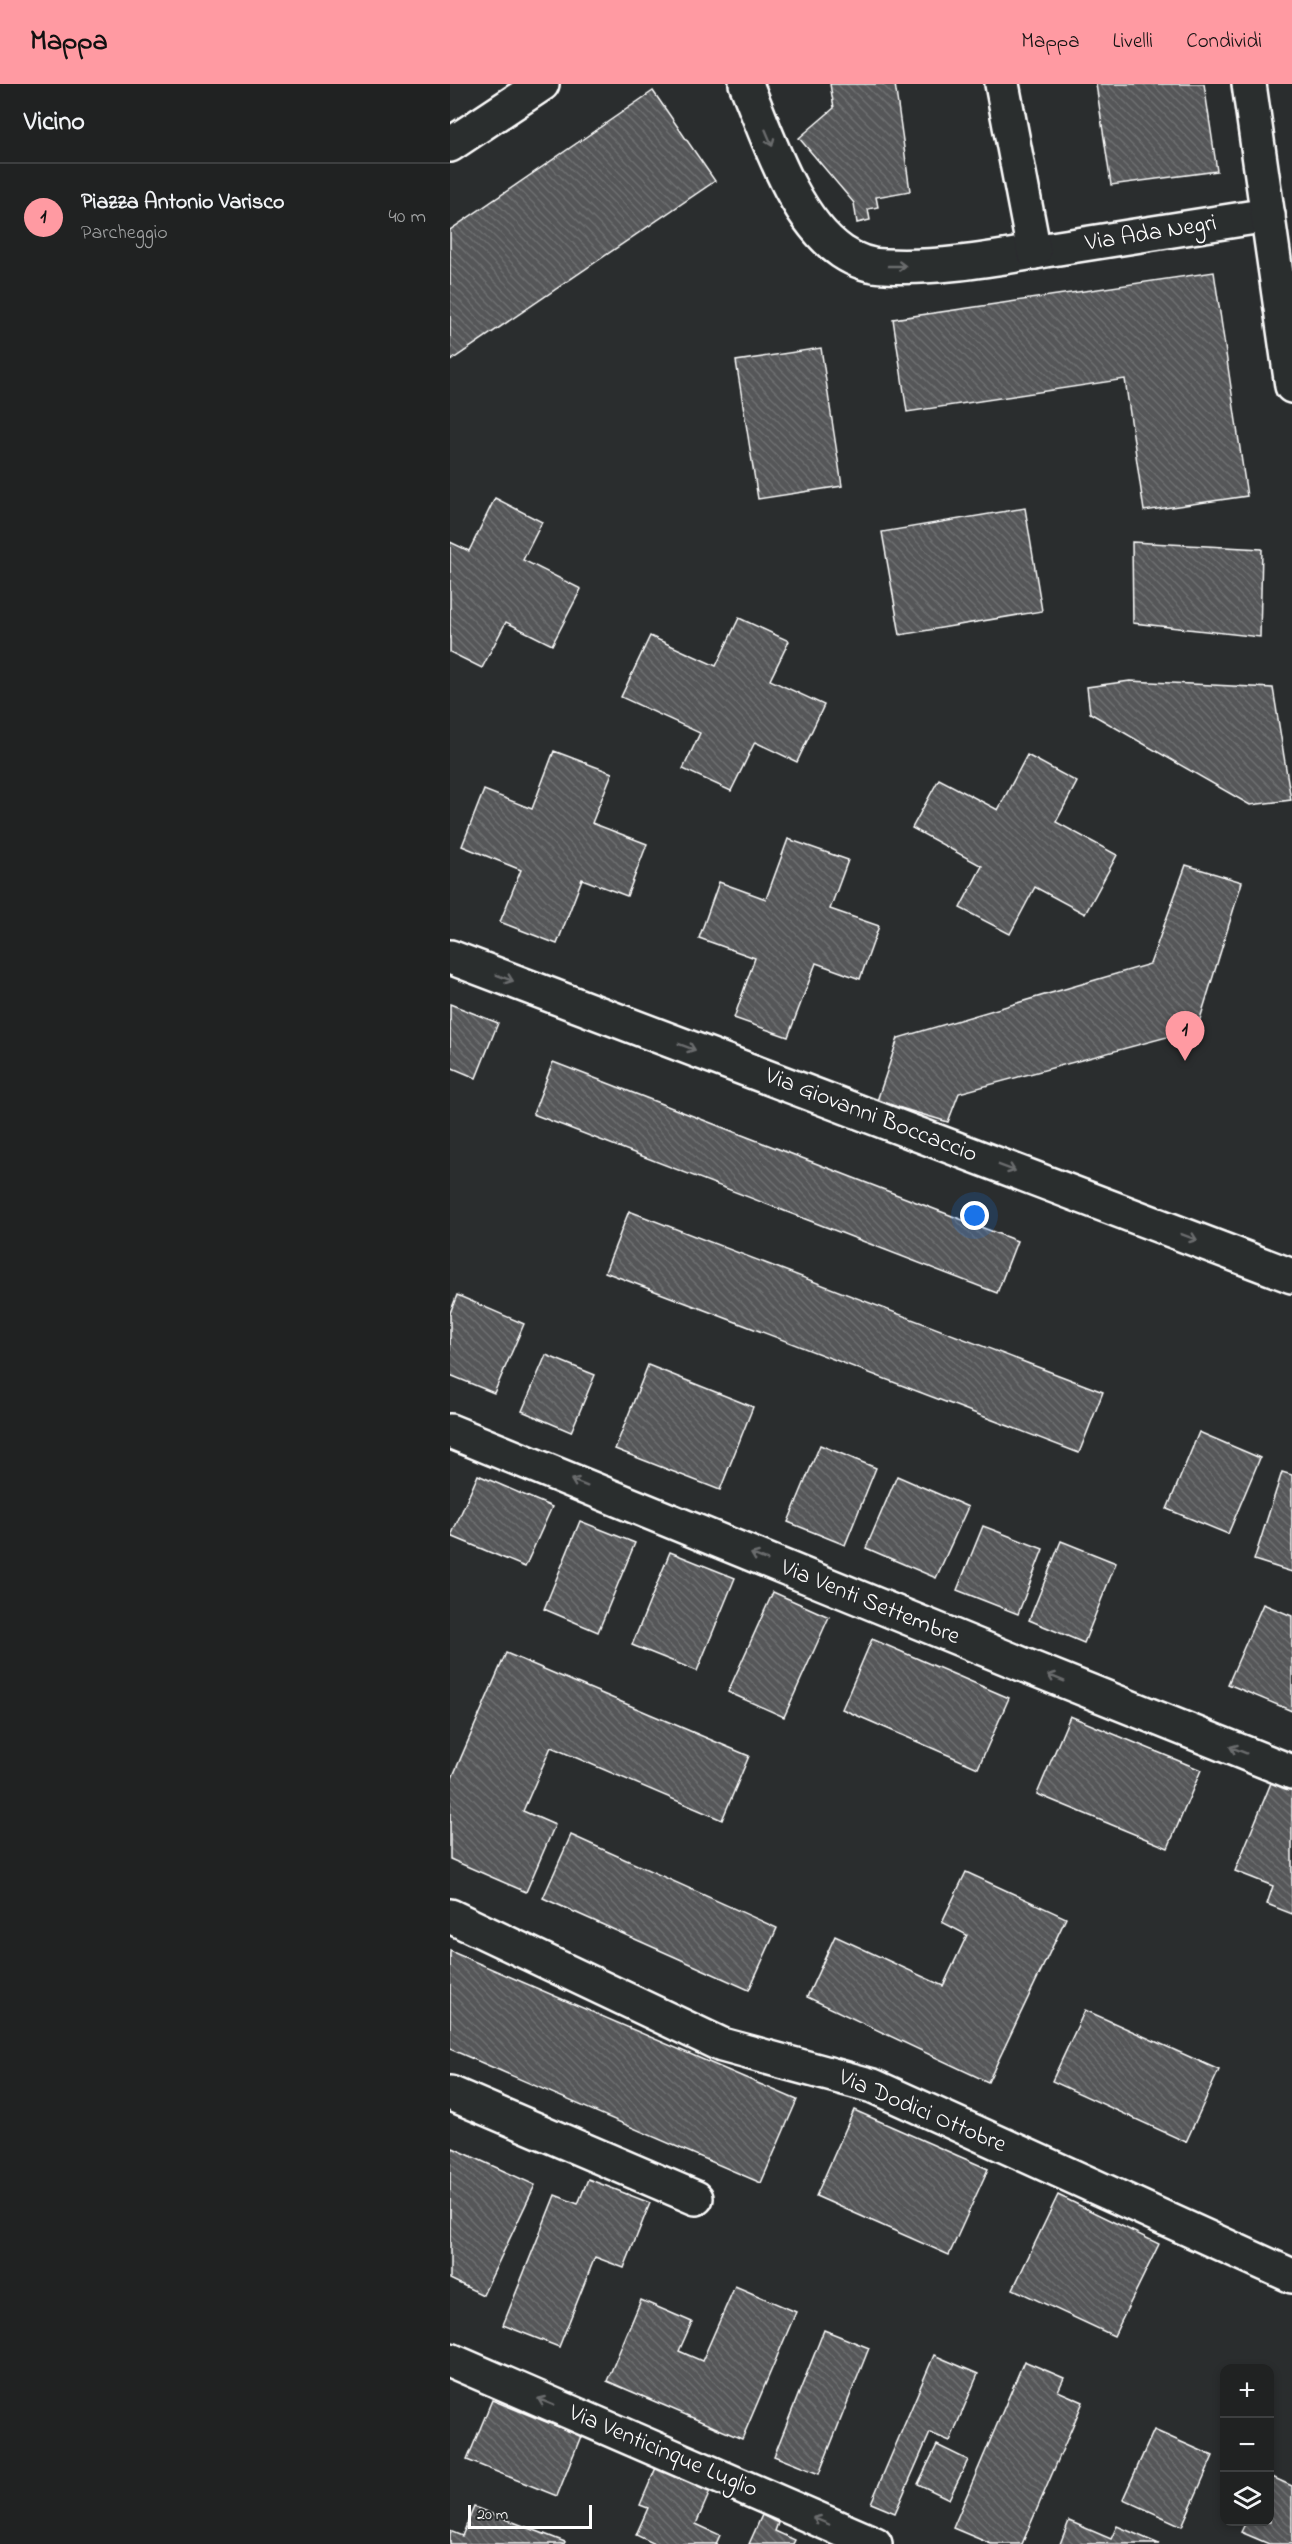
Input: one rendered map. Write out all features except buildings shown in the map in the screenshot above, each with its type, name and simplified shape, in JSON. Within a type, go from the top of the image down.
[{"type":"street","points":[[450,145],[543,84]]},
{"type":"street","name":"Via Ada Negri","points":[[746,84],[795,194],[822,234],[844,254],[862,262],[893,267],[979,261],[1268,215]]},
{"type":"street","points":[[1002,84],[1034,252]]},
{"type":"street","points":[[1249,84],[1292,386]]},
{"type":"street","name":"Via Giovanni Boccaccio","points":[[450,957],[1292,1276]]},
{"type":"street","name":"Via Venti Settembre","points":[[450,1431],[1292,1772]]},
{"type":"street","name":"Via Dodici Ottobre","points":[[450,1916],[722,2045],[873,2085],[1292,2276]]},
{"type":"street","points":[[450,2093],[696,2198]]},
{"type":"street","name":"Via Venticinque Luglio","points":[[450,2360],[875,2544]]},
{"type":"place","name":"Piazza Antonio Varisco","points":[[1185,1061]]}]
